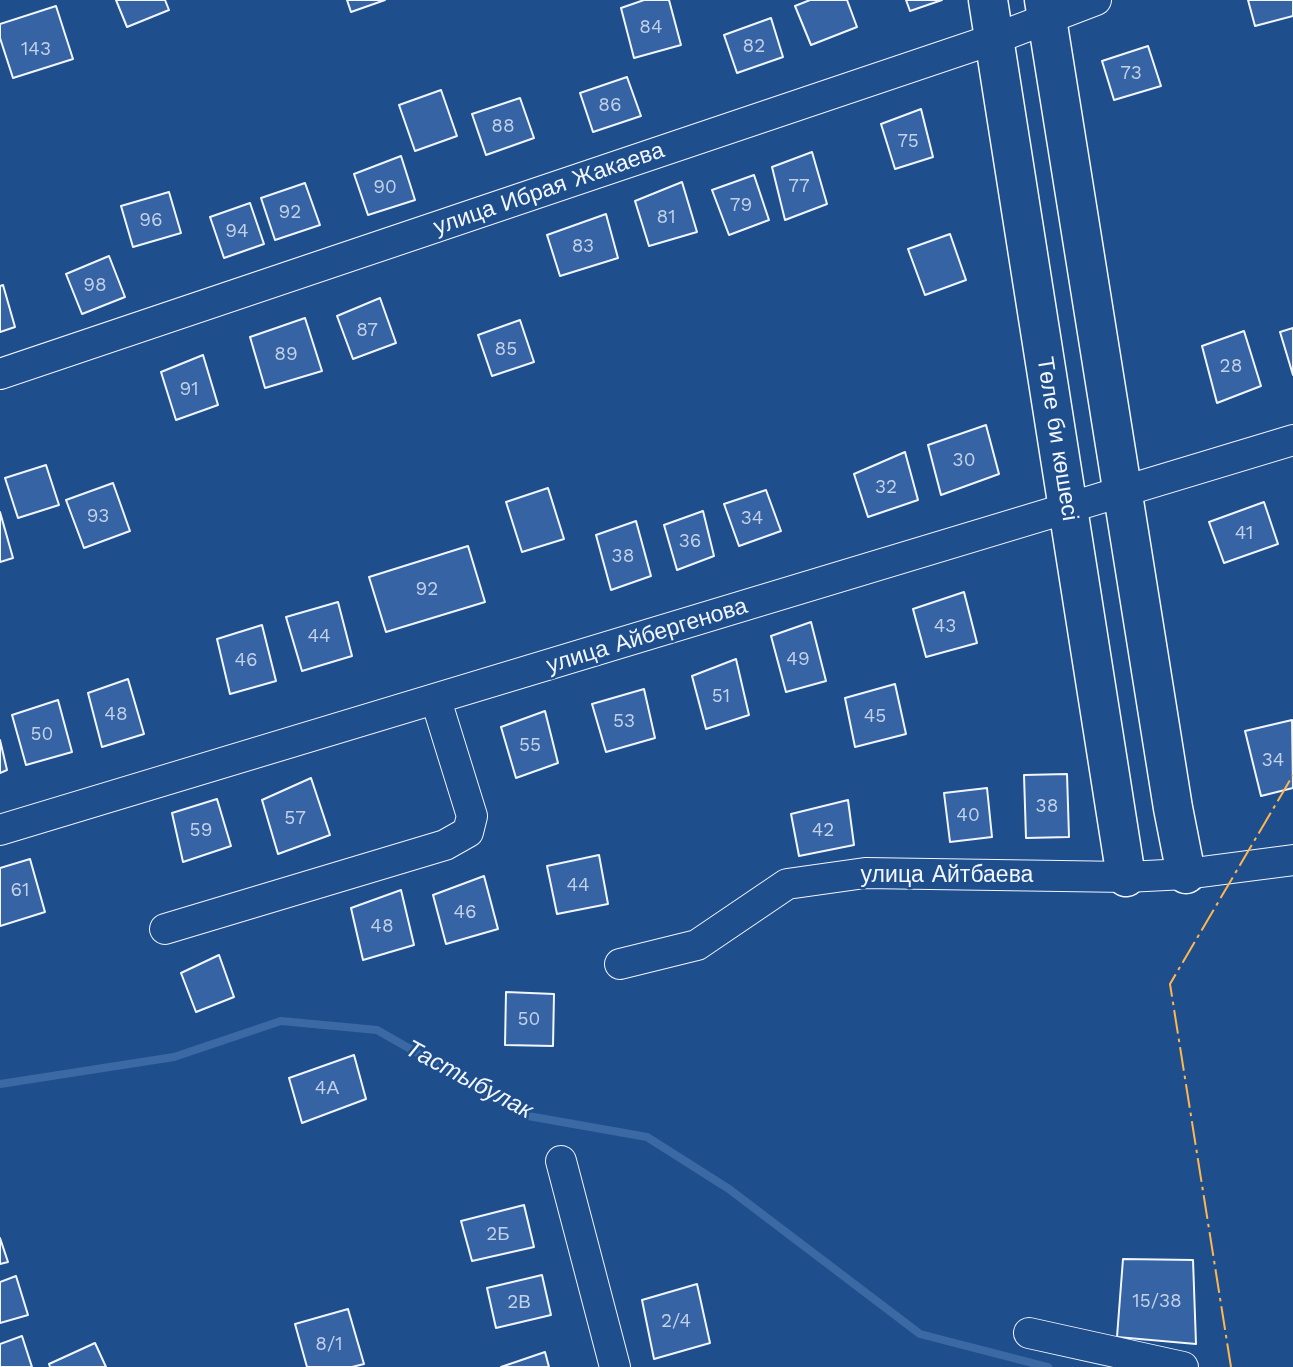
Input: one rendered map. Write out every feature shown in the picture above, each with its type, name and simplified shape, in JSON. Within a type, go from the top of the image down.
[{"type":"main road","name":"Төле би көшесі","points":[[988,0],[1126,877]]},
{"type":"main road","points":[[1045,10],[1186,874]]},
{"type":"street","name":"улица Ибрая Жакаева","points":[[0,374],[994,39],[1045,10],[1096,0]]},
{"type":"street","name":"улица Айбергенова","points":[[0,830],[1293,440]]},
{"type":"street","points":[[164,929],[445,845],[468,832],[472,816],[436,700]]},
{"type":"street","name":"улица Айтбаева","points":[[620,964],[697,945],[787,884],[865,873],[1126,877],[1186,874],[1293,860]]},
{"type":"street","points":[[561,1161],[615,1367]]},
{"type":"street","points":[[1029,1333],[1183,1367]]},
{"type":"building","points":[[116,0],[165,0],[169,10],[127,27]]},
{"type":"building","points":[[347,0],[385,0],[351,12]]},
{"type":"building","points":[[644,0],[669,0],[681,45],[634,58],[621,8]]},
{"type":"building","points":[[810,0],[847,0],[857,27],[811,45],[795,6]]},
{"type":"building","points":[[906,0],[942,0],[910,11]]},
{"type":"building","points":[[1248,0],[1293,0],[1293,16],[1255,26]]},
{"type":"building","points":[[56,6],[73,59],[13,78],[0,38],[0,24]]},
{"type":"building","points":[[771,18],[783,57],[737,73],[724,35]]},
{"type":"building","points":[[1148,46],[1161,86],[1114,100],[1102,61]]},
{"type":"building","points":[[627,77],[641,116],[593,132],[580,93]]},
{"type":"building","points":[[441,90],[457,136],[415,151],[399,105]]},
{"type":"building","points":[[520,98],[534,138],[486,155],[472,114]]},
{"type":"building","points":[[921,109],[933,157],[895,169],[881,124]]},
{"type":"building","points":[[812,152],[827,204],[785,220],[772,167]]},
{"type":"building","points":[[401,156],[415,200],[368,215],[354,174]]},
{"type":"building","points":[[754,175],[769,220],[729,235],[712,190]]},
{"type":"building","points":[[682,182],[697,232],[649,246],[635,201]]},
{"type":"building","points":[[305,183],[320,225],[275,240],[261,198]]},
{"type":"building","points":[[169,192],[181,233],[133,247],[121,206]]},
{"type":"building","points":[[250,203],[264,244],[224,258],[210,217]]},
{"type":"building","points":[[606,214],[618,258],[560,276],[547,235]]},
{"type":"building","points":[[950,234],[966,280],[925,295],[908,249]]},
{"type":"building","points":[[109,256],[125,297],[82,314],[66,274]]},
{"type":"building","points":[[3,285],[15,327],[0,332],[0,286]]},
{"type":"building","points":[[380,298],[396,343],[353,359],[337,316]]},
{"type":"building","points":[[305,318],[322,371],[265,388],[250,337]]},
{"type":"building","points":[[520,320],[534,362],[492,376],[478,335]]},
{"type":"building","points":[[1293,328],[1293,375],[1280,332]]},
{"type":"building","points":[[1244,331],[1261,386],[1217,403],[1202,346]]},
{"type":"building","points":[[203,355],[218,405],[176,420],[161,372]]},
{"type":"building","points":[[986,425],[999,474],[941,495],[928,445]]},
{"type":"building","points":[[905,452],[918,500],[868,517],[854,474]]},
{"type":"building","points":[[46,465],[59,505],[18,518],[5,478]]},
{"type":"building","points":[[113,483],[130,531],[84,548],[66,500]]},
{"type":"building","points":[[548,488],[564,539],[522,552],[506,502]]},
{"type":"building","points":[[766,490],[781,531],[739,546],[724,504]]},
{"type":"building","points":[[1264,502],[1278,544],[1224,563],[1209,522]]},
{"type":"building","points":[[703,511],[714,556],[677,570],[664,525]]},
{"type":"building","points":[[0,512],[13,558],[0,562]]},
{"type":"building","points":[[636,521],[651,576],[611,590],[596,535]]},
{"type":"building","points":[[468,546],[485,602],[386,632],[369,577]]},
{"type":"building","points":[[964,592],[977,643],[926,657],[913,609]]},
{"type":"building","points":[[338,602],[352,656],[302,671],[286,617]]},
{"type":"building","points":[[811,622],[826,681],[786,692],[771,636]]},
{"type":"building","points":[[262,625],[276,681],[230,694],[217,639]]},
{"type":"building","points":[[736,659],[749,715],[706,729],[692,676]]},
{"type":"building","points":[[128,679],[144,734],[102,747],[88,693]]},
{"type":"building","points":[[895,684],[906,734],[855,747],[845,698]]},
{"type":"building","points":[[644,689],[655,738],[606,752],[592,704]]},
{"type":"building","points":[[58,700],[72,752],[26,765],[12,715]]},
{"type":"building","points":[[545,711],[558,763],[516,778],[501,727]]},
{"type":"building","points":[[1292,720],[1293,788],[1261,796],[1245,731]]},
{"type":"building","points":[[0,740],[7,770],[0,773]]},
{"type":"building","points":[[1067,774],[1069,837],[1026,838],[1024,775]]},
{"type":"building","points":[[311,778],[330,835],[278,854],[262,800]]},
{"type":"building","points":[[987,788],[992,837],[950,842],[944,793]]},
{"type":"building","points":[[217,799],[231,846],[183,862],[172,813]]},
{"type":"building","points":[[848,800],[854,845],[799,856],[791,814]]},
{"type":"building","points":[[599,855],[608,904],[557,914],[547,866]]},
{"type":"building","points":[[30,859],[45,912],[0,926],[0,868]]},
{"type":"building","points":[[484,876],[498,929],[446,944],[433,895]]},
{"type":"building","points":[[401,890],[414,945],[363,960],[351,908]]},
{"type":"building","points":[[219,955],[234,997],[196,1012],[181,973]]},
{"type":"building","points":[[506,992],[554,994],[553,1046],[505,1045]]},
{"type":"building","points":[[354,1055],[366,1099],[302,1123],[289,1078]]},
{"type":"building","points":[[524,1205],[534,1247],[472,1261],[461,1221]]},
{"type":"building","points":[[0,1238],[8,1262],[0,1264]]},
{"type":"building","points":[[1123,1259],[1193,1260],[1196,1344],[1117,1337]]},
{"type":"building","points":[[542,1275],[551,1315],[496,1328],[487,1288]]},
{"type":"building","points":[[16,1276],[28,1315],[0,1323],[0,1282]]},
{"type":"building","points":[[697,1284],[710,1343],[654,1359],[642,1300]]},
{"type":"building","points":[[348,1309],[364,1364],[352,1367],[307,1367],[295,1324]]},
{"type":"building","points":[[22,1336],[32,1367],[0,1367],[0,1344]]},
{"type":"building","points":[[95,1343],[106,1367],[50,1367],[49,1364]]},
{"type":"building","points":[[545,1352],[549,1367],[501,1367]]},
{"type":"waterway","name":"Тастыбулак","points":[[0,1084],[174,1057],[281,1021],[377,1030],[528,1116],[647,1137],[729,1189],[920,1334],[1048,1367]]},
{"type":"power","points":[[1231,1367],[1170,984],[1293,775]]}]
